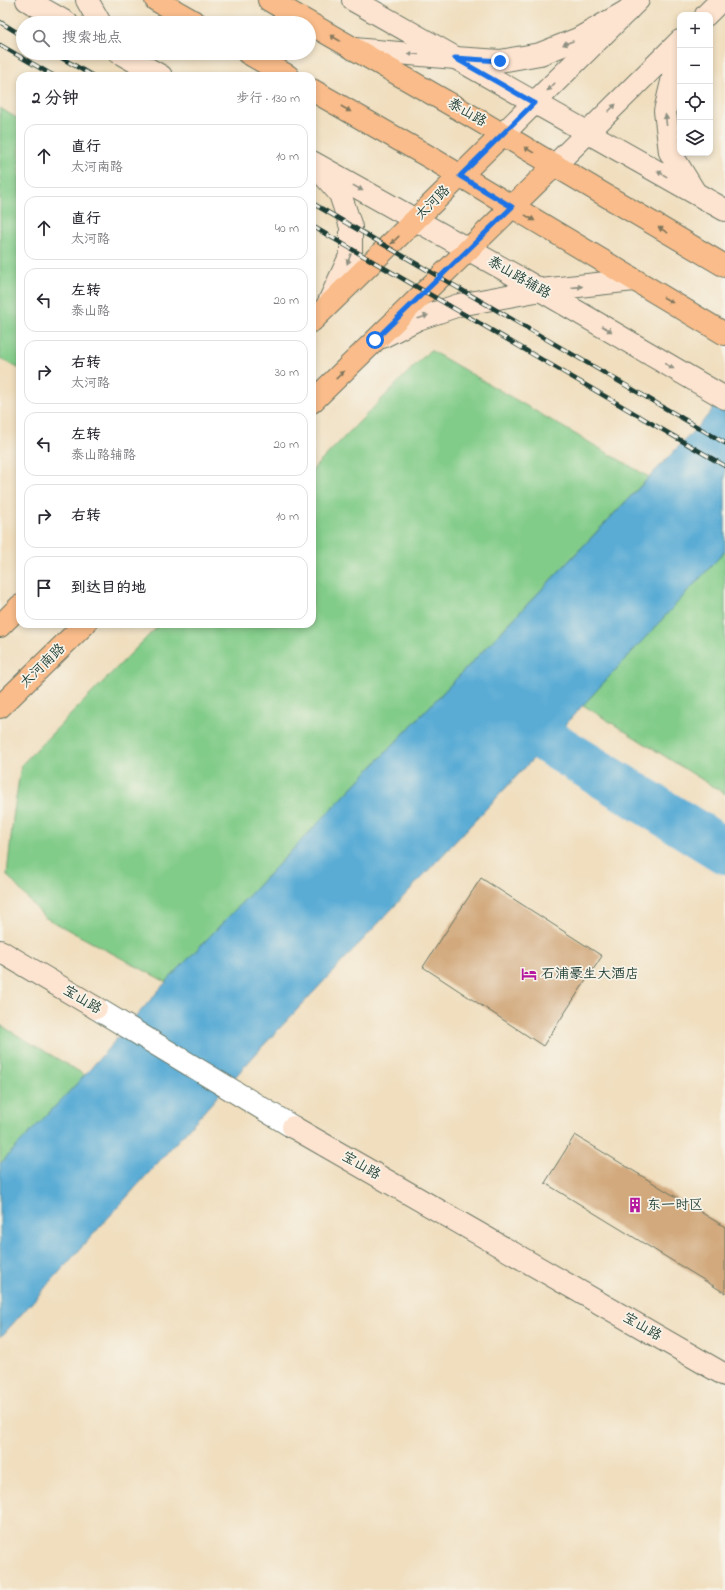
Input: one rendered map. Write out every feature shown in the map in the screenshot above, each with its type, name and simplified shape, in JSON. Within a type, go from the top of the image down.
[{"type":"main road","points":[[156,0],[184,16]]},
{"type":"main road","name":"泰山路","points":[[269,0],[297,16]]},
{"type":"main road","name":"泰山路","points":[[316,27],[503,134],[725,266]]},
{"type":"main road","points":[[260,60],[281,72]]},
{"type":"main road","points":[[316,92],[460,176],[725,334]]},
{"type":"main road","name":"太河路","points":[[316,317],[503,134]]},
{"type":"main road","points":[[316,398],[554,165]]},
{"type":"main road","points":[[0,626],[16,610]]},
{"type":"main road","name":"太河南路","points":[[0,707],[81,628]]},
{"type":"street","points":[[27,0],[55,16]]},
{"type":"street","points":[[87,0],[96,16]]},
{"type":"street","points":[[354,0],[725,210]]},
{"type":"street","points":[[709,12],[721,0]]},
{"type":"street","points":[[354,49],[500,61],[540,54],[578,39],[633,6]]},
{"type":"street","name":"太河路","points":[[503,134],[633,6]]},
{"type":"street","points":[[554,165],[677,44]]},
{"type":"street","points":[[132,60],[153,72]]},
{"type":"street","points":[[677,66],[665,111],[670,152],[696,193]]},
{"type":"street","name":"泰山路辅路","points":[[316,164],[541,290],[725,398]]},
{"type":"street","points":[[316,167],[340,194],[350,227],[351,254],[328,304]]},
{"type":"street","points":[[375,340],[418,319],[459,305],[541,290],[634,280]]},
{"type":"street","name":"宝山路","points":[[0,951],[293,1127],[725,1375]]},
{"type":"green space","points":[[0,108],[16,118],[16,367],[0,358]]},
{"type":"green space","points":[[430,350],[649,477],[166,982],[44,917],[7,875],[13,818],[21,765],[156,628],[316,628],[316,466]]},
{"type":"green space","points":[[725,551],[725,794],[583,705]]},
{"type":"green space","points":[[0,1025],[85,1075],[0,1164]]},
{"type":"water","points":[[725,394],[725,551],[549,742],[262,1047],[0,1338],[0,1164],[85,1075],[166,982],[704,420]]},
{"type":"building","points":[[481,878],[602,956],[543,1046],[423,967]]},
{"type":"building","name":"东一时区","points":[[575,1135],[725,1227],[725,1293],[545,1183]]},
{"type":"waterway","points":[[549,742],[725,851]]},
{"type":"railway","points":[[0,22],[16,32]]},
{"type":"railway","points":[[0,45],[16,54]]},
{"type":"railway","points":[[26,60],[47,72]]},
{"type":"railway","points":[[65,60],[86,72]]},
{"type":"railway","points":[[316,205],[725,443]]},
{"type":"railway","points":[[316,228],[725,466]]},
{"type":"place","name":"石浦豪生大酒店","points":[[529,974]]},
{"type":"place","name":"东一时区","points":[[635,1205]]},
{"type":"route","points":[[375,340],[512,207],[460,176],[534,103],[455,58],[500,61]]}]
